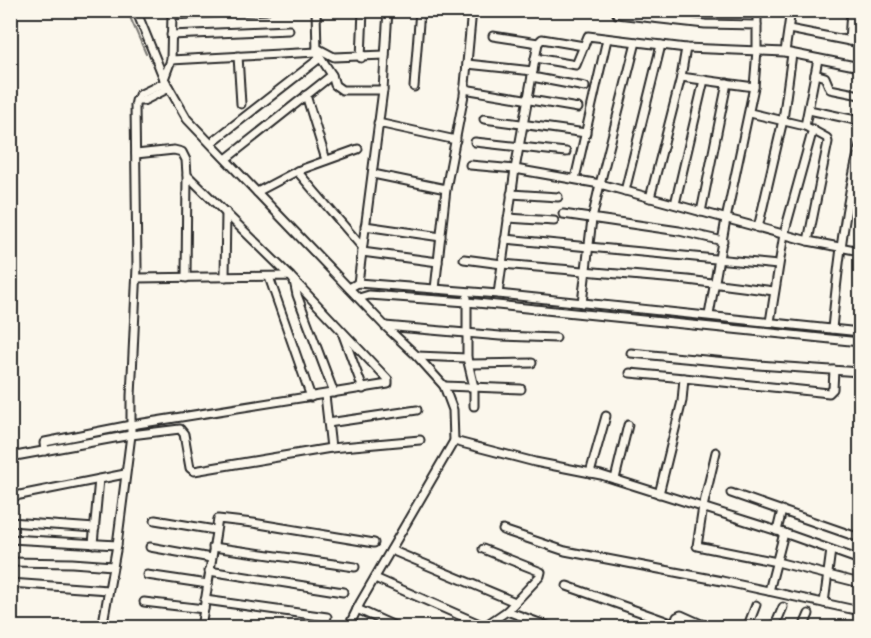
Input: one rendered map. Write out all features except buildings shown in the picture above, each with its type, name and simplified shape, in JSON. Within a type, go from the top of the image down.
[{"type":"street","points":[[136,10],[165,85],[187,119],[385,326],[417,356],[444,386],[453,410],[454,441],[348,627]]},
{"type":"street","points":[[102,627],[117,545],[131,430],[137,278],[136,154],[139,99],[165,85],[171,60],[172,13],[266,10]]},
{"type":"street","points":[[316,10],[318,53],[332,75],[335,85],[342,90],[383,90]]},
{"type":"street","points":[[361,58],[363,10]]},
{"type":"street","points":[[358,283],[383,90],[388,10]]},
{"type":"street","points":[[414,87],[420,10]]},
{"type":"street","points":[[435,289],[446,189],[464,89],[472,10]]},
{"type":"street","points":[[709,315],[726,219],[750,113],[757,50],[757,10]]},
{"type":"street","points":[[758,228],[783,120],[790,10]]},
{"type":"street","points":[[849,40],[851,10]]},
{"type":"street","points":[[617,15],[705,24],[757,25]]},
{"type":"street","points":[[789,29],[861,43]]},
{"type":"street","points":[[171,35],[289,30]]},
{"type":"street","points":[[493,36],[538,43]]},
{"type":"street","points":[[535,58],[576,65],[588,36],[686,48],[789,53],[861,67]]},
{"type":"street","points":[[498,294],[514,169],[538,43],[542,39],[584,46]]},
{"type":"street","points":[[575,178],[608,39]]},
{"type":"street","points":[[582,303],[592,219],[636,42]]},
{"type":"street","points":[[625,191],[661,45]]},
{"type":"street","points":[[650,198],[681,77],[686,48]]},
{"type":"street","points":[[171,60],[318,53],[334,57],[361,58],[385,55]]},
{"type":"street","points":[[211,142],[318,53]]},
{"type":"street","points":[[238,56],[241,104]]},
{"type":"street","points":[[805,126],[818,59]]},
{"type":"street","points":[[467,64],[532,74],[585,87]]},
{"type":"street","points":[[815,74],[825,77],[830,89],[861,95]]},
{"type":"street","points":[[226,159],[332,75]]},
{"type":"street","points":[[681,77],[754,87]]},
{"type":"street","points":[[675,204],[704,80]]},
{"type":"street","points":[[701,212],[727,83]]},
{"type":"street","points":[[464,89],[578,108]]},
{"type":"street","points":[[306,95],[326,160]]},
{"type":"street","points":[[809,110],[861,121]]},
{"type":"street","points":[[750,113],[805,126],[825,135],[828,142],[808,241]]},
{"type":"street","points":[[484,119],[586,133]]},
{"type":"street","points":[[378,123],[456,140]]},
{"type":"street","points":[[770,322],[784,234],[813,129]]},
{"type":"street","points":[[475,142],[566,152]]},
{"type":"street","points":[[832,329],[839,247],[852,176],[861,145]]},
{"type":"street","points":[[257,192],[297,171],[358,149]]},
{"type":"street","points":[[136,154],[174,150],[182,152],[186,160],[186,278]]},
{"type":"street","points":[[470,165],[575,178],[808,241],[861,251]]},
{"type":"street","points":[[297,171],[362,250],[438,262]]},
{"type":"street","points":[[373,174],[446,189]]},
{"type":"street","points":[[10,457],[131,430],[311,397],[326,398],[334,393],[387,385],[389,382],[292,279],[187,175]]},
{"type":"street","points":[[511,194],[558,196]]},
{"type":"street","points":[[225,277],[226,212]]},
{"type":"street","points":[[563,214],[668,229],[723,241]]},
{"type":"street","points":[[508,218],[554,221]]},
{"type":"street","points":[[365,226],[441,237]]},
{"type":"street","points":[[506,239],[778,265]]},
{"type":"street","points":[[464,259],[715,283],[774,291]]},
{"type":"street","points":[[137,278],[269,277],[292,279]]},
{"type":"street","points":[[269,277],[311,397]]},
{"type":"street","points":[[292,279],[334,393]]},
{"type":"street","points":[[349,288],[358,283],[435,289],[467,297],[498,294],[528,303],[582,303],[861,332]]},
{"type":"street","points":[[359,298],[369,295],[467,297],[861,342]]},
{"type":"street","points":[[467,297],[466,333],[474,387],[474,406]]},
{"type":"street","points":[[385,326],[556,338]]},
{"type":"street","points":[[342,332],[363,389]]},
{"type":"street","points":[[631,352],[861,372]]},
{"type":"street","points":[[417,356],[469,361],[532,363]]},
{"type":"street","points":[[630,373],[829,393],[833,389],[834,370]]},
{"type":"street","points":[[659,494],[682,401],[684,378]]},
{"type":"street","points":[[444,386],[522,388]]},
{"type":"street","points":[[326,398],[331,448]]},
{"type":"street","points":[[328,423],[417,410]]},
{"type":"street","points":[[591,473],[606,416]]},
{"type":"street","points":[[615,479],[628,425]]},
{"type":"street","points":[[131,430],[180,429],[184,434],[190,468],[194,471],[331,448],[420,440]]},
{"type":"street","points":[[454,441],[535,462],[615,479],[861,560]]},
{"type":"street","points":[[716,452],[703,507],[697,546],[777,562],[861,583]]},
{"type":"street","points":[[10,497],[125,474]]},
{"type":"street","points":[[93,544],[99,479]]},
{"type":"street","points":[[731,493],[861,538]]},
{"type":"street","points":[[769,591],[777,562],[782,510]]},
{"type":"street","points":[[203,627],[216,521],[219,519],[374,543]]},
{"type":"street","points":[[155,520],[215,530]]},
{"type":"street","points":[[10,522],[95,528]]},
{"type":"street","points":[[503,530],[565,551],[861,611]]},
{"type":"street","points":[[10,539],[117,545]]},
{"type":"street","points":[[150,547],[211,558]]},
{"type":"street","points":[[213,548],[356,567]]},
{"type":"street","points":[[375,578],[483,627],[507,611],[540,576],[541,572],[483,549]]},
{"type":"street","points":[[391,550],[515,602]]},
{"type":"street","points":[[824,603],[831,550]]},
{"type":"street","points":[[10,562],[113,566]]},
{"type":"street","points":[[209,571],[343,592]]},
{"type":"street","points":[[147,575],[207,584]]},
{"type":"street","points":[[10,583],[108,590]]},
{"type":"street","points":[[567,586],[673,626],[681,615],[710,627]]},
{"type":"street","points":[[205,600],[327,617]]},
{"type":"street","points":[[144,602],[204,609]]},
{"type":"street","points":[[747,627],[756,604]]},
{"type":"street","points":[[774,627],[783,607]]},
{"type":"street","points":[[357,609],[399,627]]},
{"type":"street","points":[[507,611],[553,627]]},
{"type":"street","points":[[803,627],[809,614]]},
{"type":"waterway","points":[[127,10],[146,54]]}]
